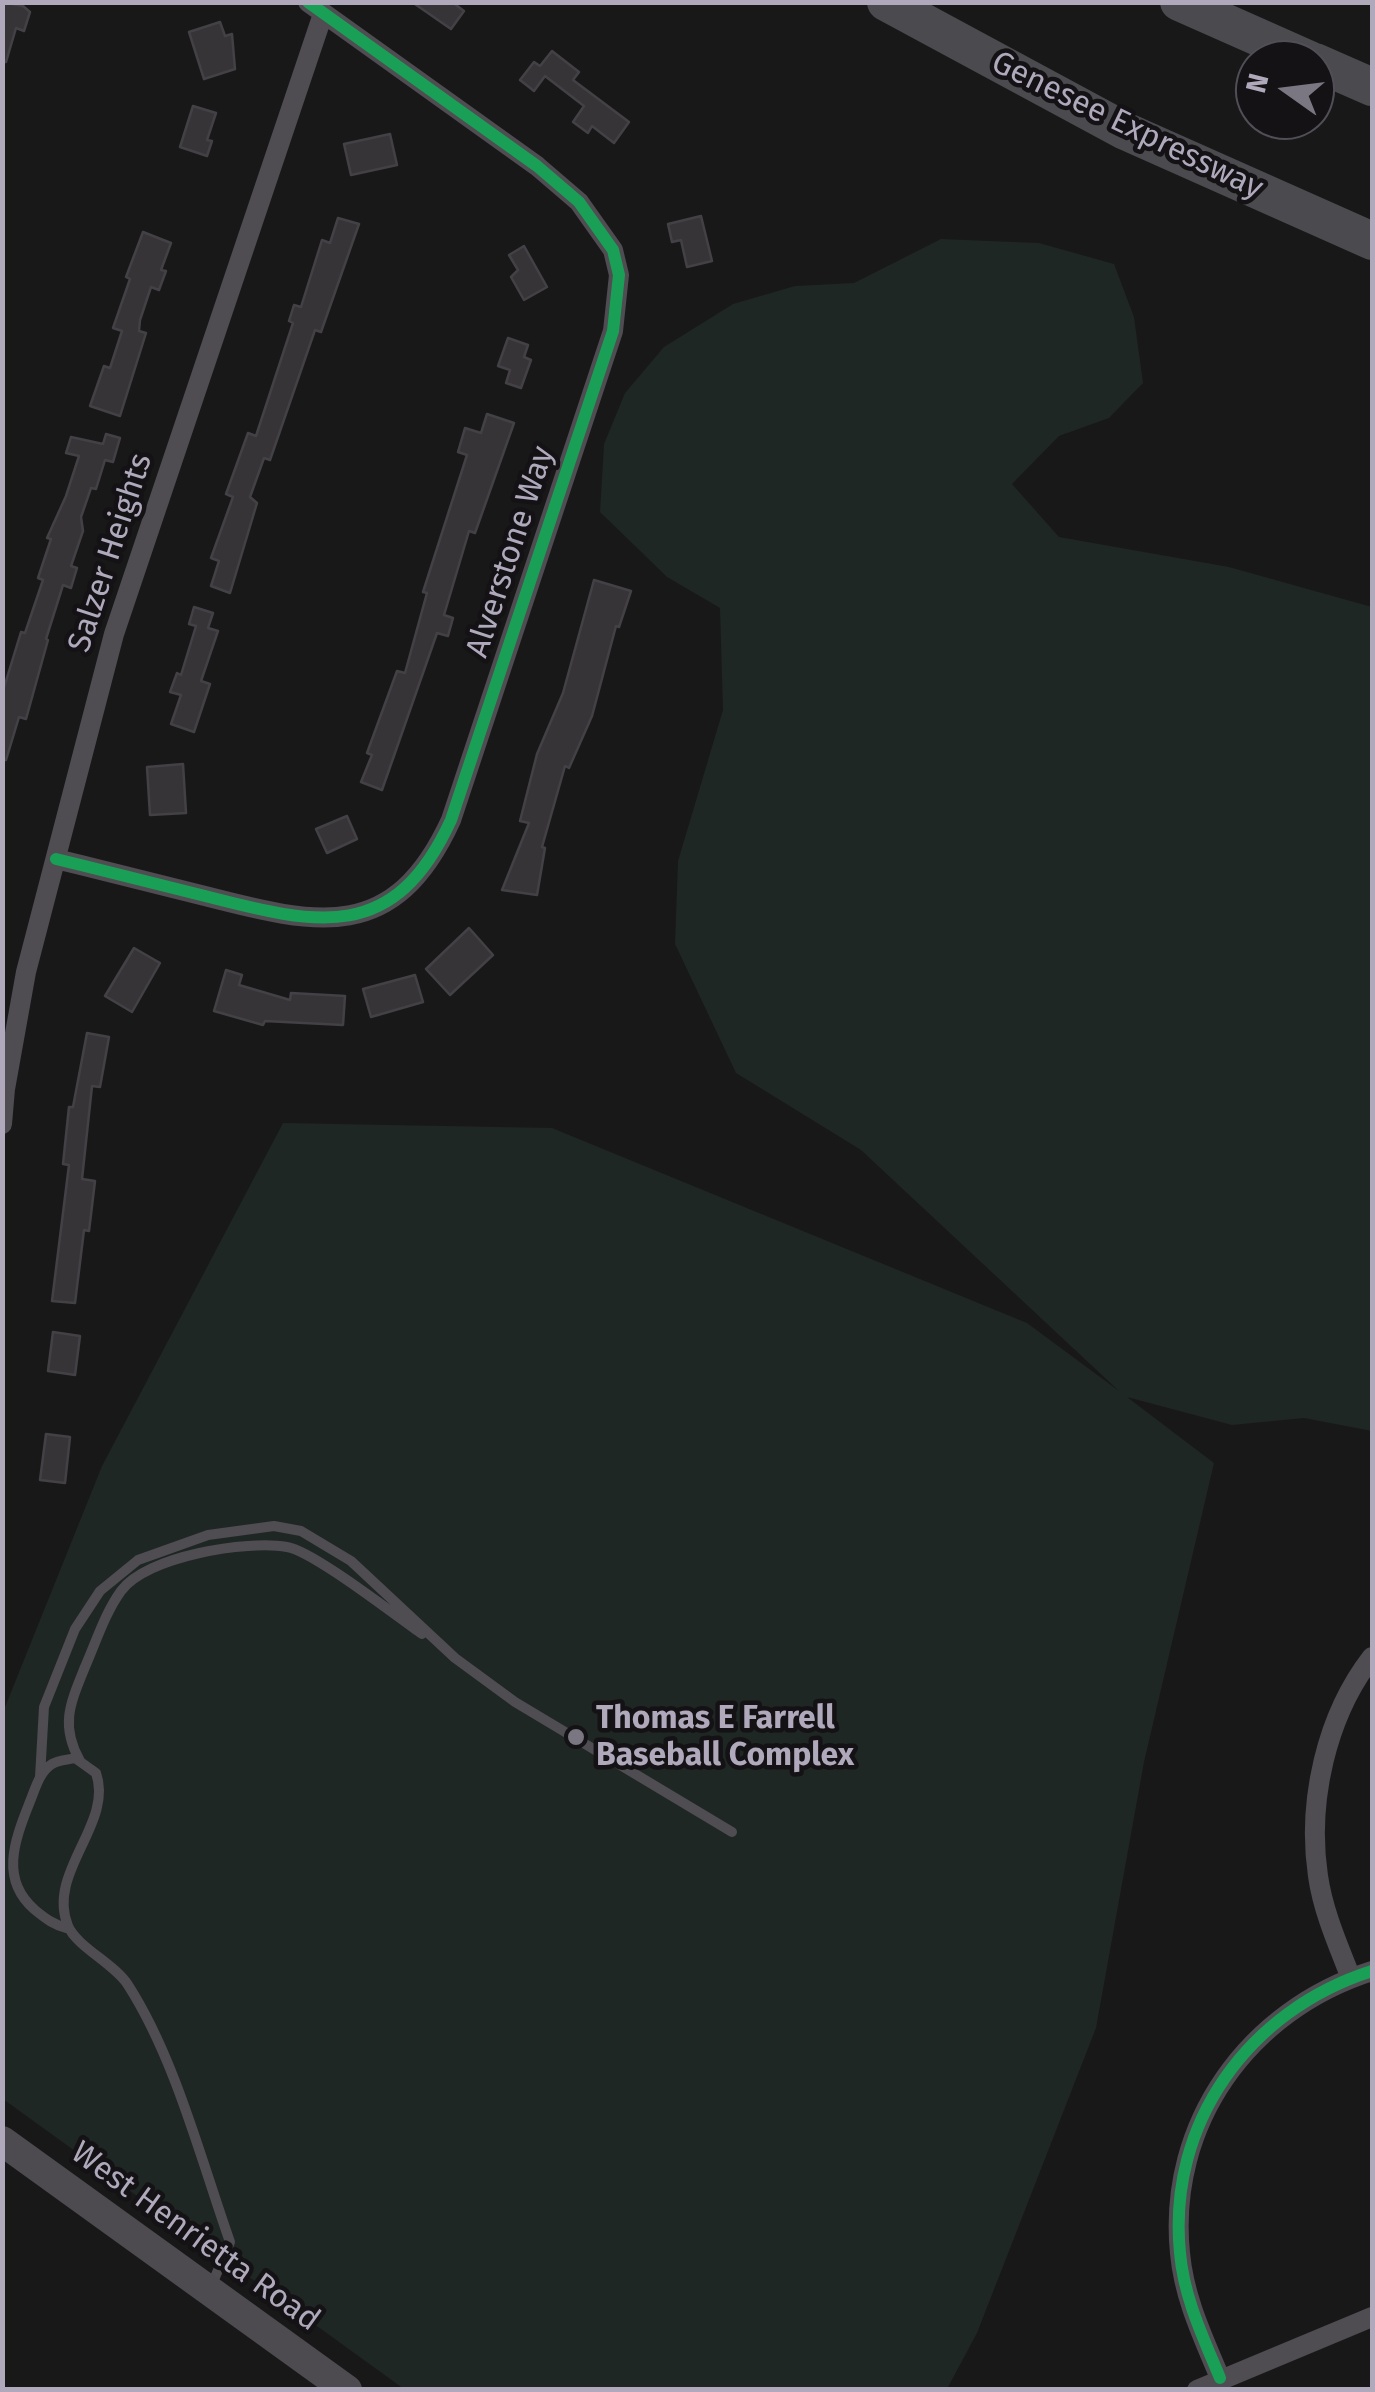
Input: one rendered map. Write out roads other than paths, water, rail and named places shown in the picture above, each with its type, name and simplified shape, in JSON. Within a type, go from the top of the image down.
[{"type":"highway","name":"Genesee Expressway","points":[[886,2],[1125,131],[1372,241]]},
{"type":"highway","points":[[1179,2],[1265,40]]},
{"type":"highway","points":[[1335,71],[1372,87]]},
{"type":"main road","name":"West Henrietta Road","points":[[2,2141],[347,2390]]},
{"type":"street","name":"Alverstone Way","points":[[56,858],[299,918],[347,916],[389,901],[408,887],[422,872],[451,820],[613,331],[619,275],[613,250],[579,202],[538,166],[315,8]]},
{"type":"street","name":"Salzer Heights","points":[[2,1124],[26,972],[114,634],[315,8]]},
{"type":"street","points":[[1351,1978],[1329,1921],[1318,1876],[1316,1825],[1320,1774],[1332,1734],[1372,1657]]},
{"type":"street","points":[[1220,2378],[1190,2304],[1180,2257],[1178,2217],[1183,2168],[1197,2126],[1224,2078],[1250,2046],[1282,2019],[1351,1978],[1372,1971]]},
{"type":"street","points":[[1197,2390],[1372,2317]]},
{"type":"lane","points":[[210,2290],[230,2242],[157,2037],[126,1981],[69,1929],[52,1924],[26,1903],[10,1872],[12,1849],[40,1777],[44,1707],[75,1629],[100,1591],[138,1560],[208,1536],[274,1526],[301,1531],[351,1561],[455,1658]]},
{"type":"lane","points":[[80,1762],[70,1742],[67,1722],[87,1662],[123,1588],[164,1562],[242,1546],[291,1547],[339,1576],[515,1702],[732,1832]]},
{"type":"lane","points":[[40,1777],[54,1762],[75,1758],[96,1772],[100,1797],[63,1898],[69,1929]]},
{"type":"place","name":"Thomas E Farrell Baseball Complex","points":[[576,1737]]}]
